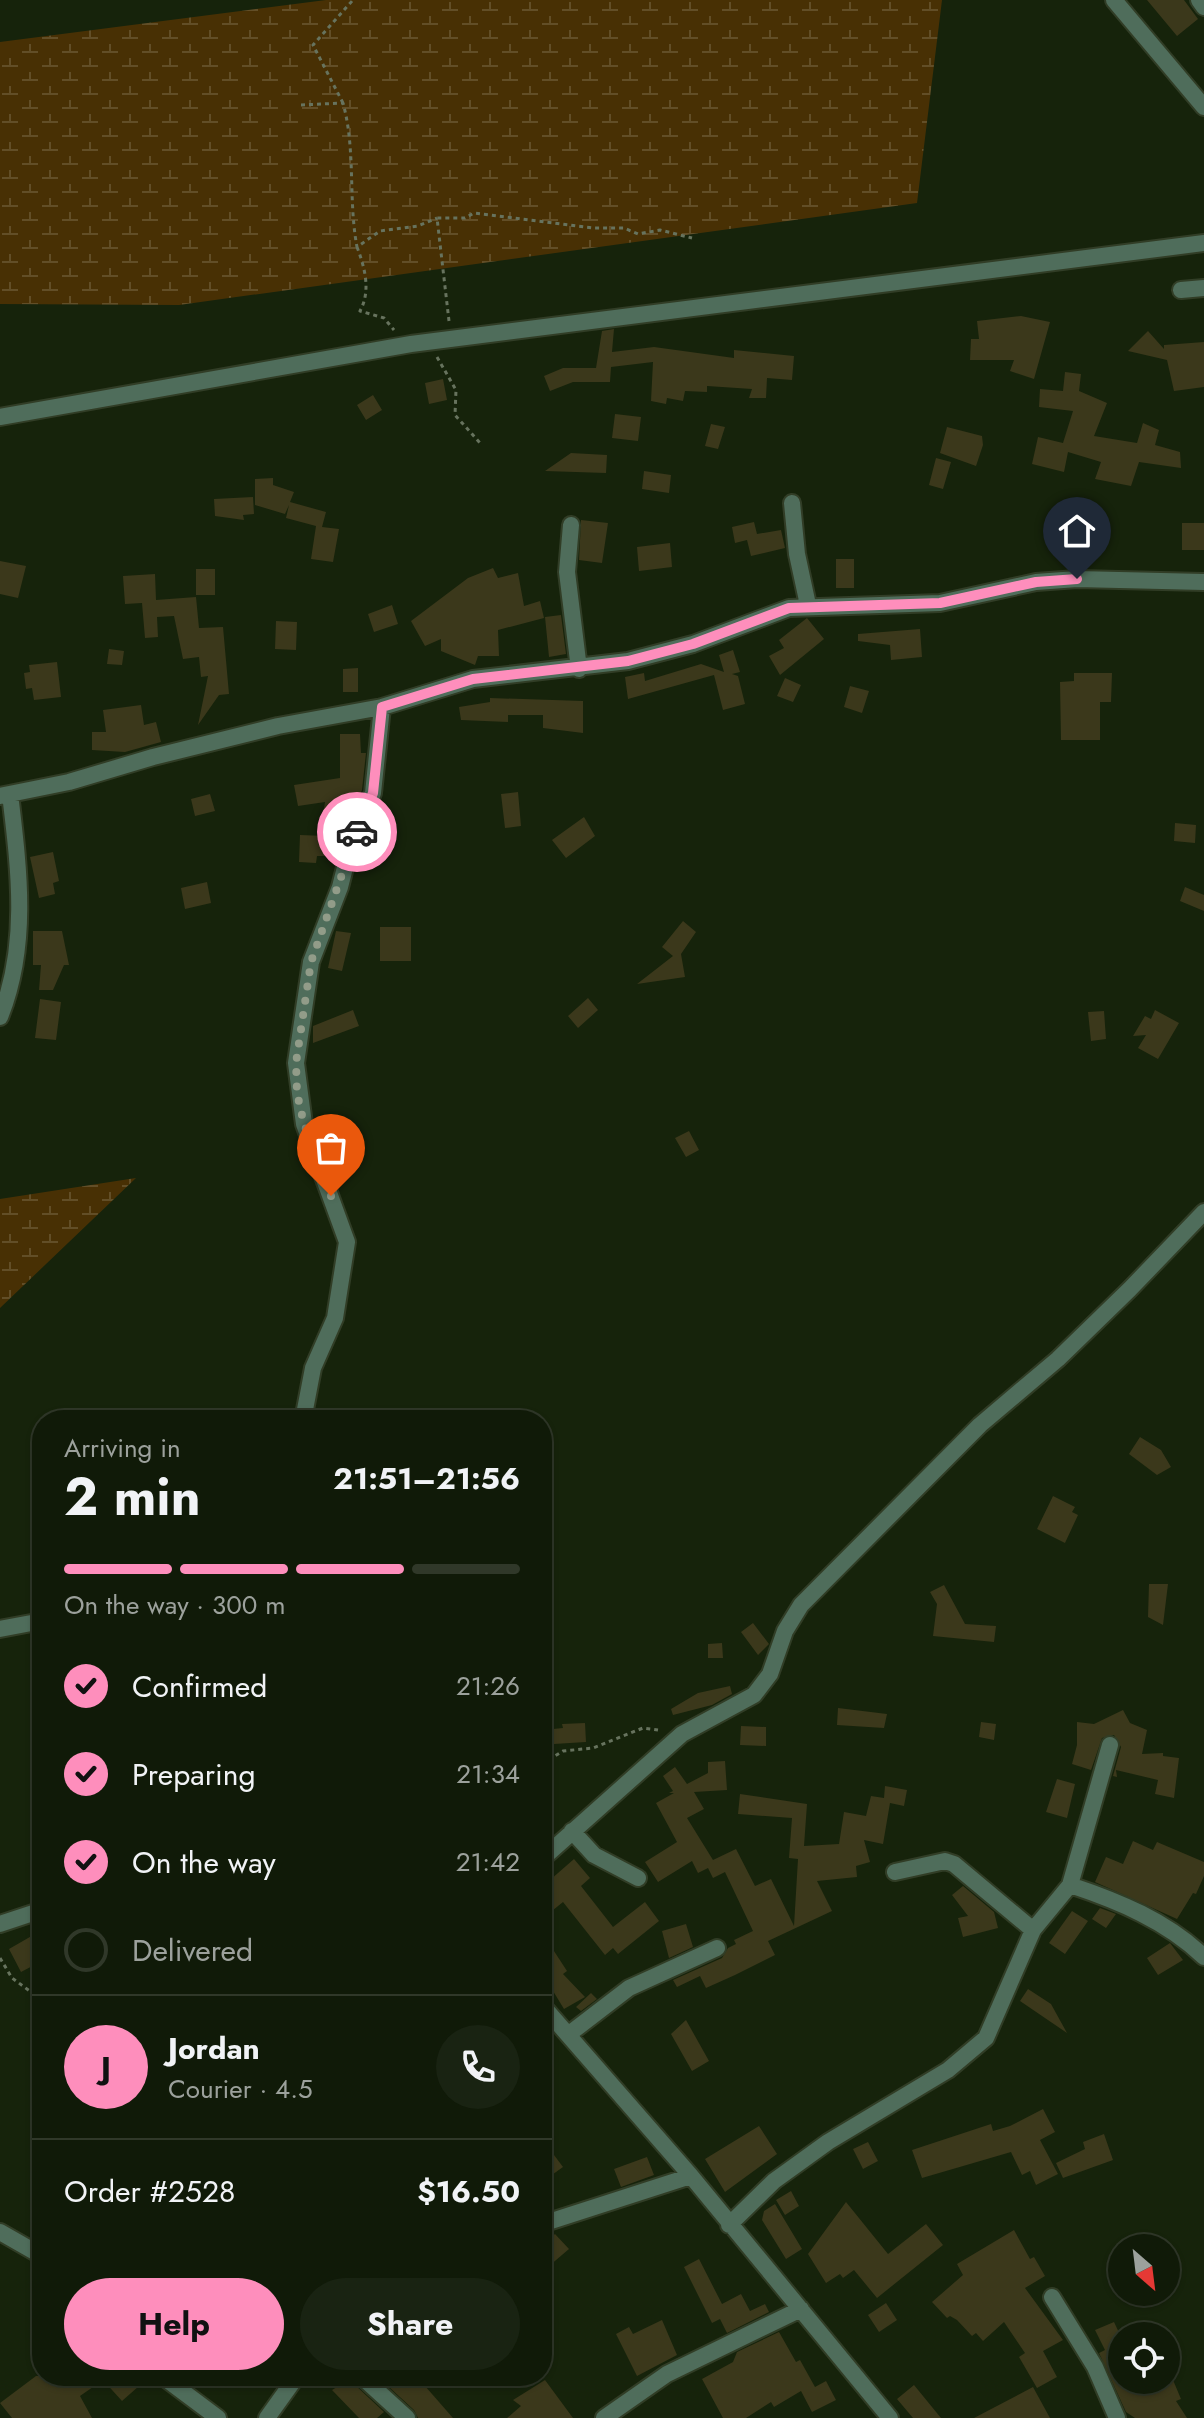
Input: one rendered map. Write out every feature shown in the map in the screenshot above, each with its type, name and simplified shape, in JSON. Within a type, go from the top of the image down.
[{"type":"street","points":[[1114,0],[1204,107]]},
{"type":"street","points":[[1199,0],[1204,7]]},
{"type":"street","points":[[0,417],[453,339],[1204,243]]},
{"type":"street","points":[[1181,290],[1204,288]]},
{"type":"street","points":[[792,503],[797,554],[808,605]]},
{"type":"street","points":[[571,525],[567,572],[579,669]]},
{"type":"street","points":[[0,1017],[13,978],[20,902],[5,795],[69,782],[153,757],[278,726],[382,707],[473,679],[579,669],[693,644],[789,608],[940,603],[1036,582],[1077,579],[1204,582]]},
{"type":"street","points":[[305,1410],[313,1368],[335,1318],[347,1242],[304,1124],[297,1093],[296,1063],[311,962],[340,887],[351,844],[373,793],[382,707]]},
{"type":"street","points":[[552,1850],[682,1734],[738,1707],[763,1686],[785,1631],[801,1605],[980,1425],[1069,1348],[1204,1212]]},
{"type":"street","points":[[0,1629],[32,1623]]},
{"type":"street","points":[[729,2225],[774,2181],[828,2142],[948,2070],[986,2038],[1033,1930],[1070,1885],[1110,1745]]},
{"type":"street","points":[[572,1831],[594,1855],[638,1878]]},
{"type":"street","points":[[895,1872],[945,1861],[954,1864],[1033,1930]]},
{"type":"street","points":[[1070,1885],[1114,1900],[1157,1923],[1204,1957]]},
{"type":"street","points":[[0,1924],[32,1913]]},
{"type":"street","points":[[569,2034],[629,1988],[717,1948]]},
{"type":"street","points":[[552,2016],[691,2176],[890,2418]]},
{"type":"street","points":[[552,2221],[691,2176]]},
{"type":"street","points":[[0,2232],[32,2250]]},
{"type":"street","points":[[1052,2297],[1095,2367],[1117,2418]]},
{"type":"street","points":[[604,2418],[667,2374],[801,2309]]},
{"type":"street","points":[[175,2386],[218,2418]]},
{"type":"street","points":[[267,2418],[290,2386]]},
{"type":"street","points":[[372,2386],[407,2418]]},
{"type":"path","points":[[353,0],[313,45],[343,103],[349,125],[350,189],[357,247],[380,231],[418,226],[437,218],[465,218],[474,213],[594,228],[624,228],[638,234],[660,230],[692,238]]},
{"type":"path","points":[[301,105],[343,103]]},
{"type":"path","points":[[437,218],[444,300],[453,339]]},
{"type":"path","points":[[552,1758],[563,1751],[593,1748],[643,1728],[682,1734]]},
{"type":"path","points":[[0,1958],[12,1978],[32,1993]]},
{"type":"green space","points":[[326,0],[942,0],[917,203],[179,305],[0,304],[0,42]]},
{"type":"green space","points":[[136,1178],[0,1308],[0,1199]]},
{"type":"building","points":[[1147,0],[1184,0],[1198,19],[1177,36]]},
{"type":"building","points":[[1021,316],[1050,322],[1034,379],[1010,371],[1014,360],[970,360],[971,339],[979,339],[977,321]]},
{"type":"building","points":[[614,329],[612,352],[654,347],[734,358],[734,350],[794,356],[792,380],[767,378],[766,398],[749,398],[752,389],[707,386],[707,392],[685,391],[683,401],[667,398],[666,404],[651,401],[653,362],[611,367],[610,382],[573,382],[550,391],[544,376],[563,368],[596,368],[602,331]]},
{"type":"building","points":[[1148,331],[1164,349],[1164,345],[1204,342],[1204,387],[1174,391],[1167,360],[1128,351]]},
{"type":"building","points":[[1065,372],[1081,374],[1079,391],[1107,403],[1094,436],[1137,443],[1143,423],[1159,430],[1155,445],[1180,452],[1181,468],[1139,462],[1131,486],[1095,479],[1101,462],[1068,452],[1064,472],[1032,464],[1038,437],[1063,443],[1073,411],[1039,407],[1040,389],[1063,391]]},
{"type":"building","points":[[443,379],[447,400],[429,404],[425,383]]},
{"type":"building","points":[[373,395],[382,410],[366,420],[357,405]]},
{"type":"building","points":[[615,414],[641,417],[638,441],[612,438]]},
{"type":"building","points":[[711,424],[725,427],[718,449],[705,446]]},
{"type":"building","points":[[947,427],[982,436],[983,445],[976,466],[940,453]]},
{"type":"building","points":[[571,453],[607,455],[606,473],[545,471]]},
{"type":"building","points":[[936,458],[951,462],[943,489],[929,485]]},
{"type":"building","points":[[644,471],[671,475],[669,493],[642,489]]},
{"type":"building","points":[[273,478],[273,485],[294,492],[290,502],[326,512],[322,527],[339,529],[333,562],[311,559],[316,526],[286,518],[289,505],[285,514],[255,505],[255,479]]},
{"type":"building","points":[[253,497],[254,514],[243,515],[244,520],[215,516],[214,499]]},
{"type":"building","points":[[581,520],[608,523],[602,563],[579,560]]},
{"type":"building","points":[[754,522],[757,534],[781,530],[785,548],[751,556],[747,540],[735,543],[732,527]]},
{"type":"building","points":[[1182,523],[1204,523],[1204,550],[1182,550]]},
{"type":"building","points":[[670,543],[672,567],[639,571],[637,547]]},
{"type":"building","points":[[836,559],[854,559],[854,588],[836,588]]},
{"type":"building","points":[[0,561],[26,566],[18,598],[0,594]]},
{"type":"building","points":[[493,568],[498,578],[518,573],[524,606],[540,601],[544,618],[498,630],[499,656],[478,656],[475,665],[441,651],[441,639],[425,646],[411,621],[468,578]]},
{"type":"building","points":[[196,569],[215,569],[215,595],[196,595]]},
{"type":"building","points":[[155,574],[156,600],[196,597],[199,628],[223,627],[229,694],[219,695],[198,725],[208,676],[201,677],[199,657],[183,659],[174,616],[157,617],[158,637],[145,638],[142,603],[125,604],[123,576]]},
{"type":"building","points":[[392,605],[398,624],[374,632],[368,614]]},
{"type":"building","points":[[561,615],[566,654],[549,657],[545,617]]},
{"type":"building","points":[[807,618],[824,639],[780,675],[769,656],[784,648],[779,640]]},
{"type":"building","points":[[276,621],[297,622],[296,650],[275,649]]},
{"type":"building","points":[[920,629],[922,657],[891,660],[890,645],[858,641],[858,634]]},
{"type":"building","points":[[109,649],[124,651],[122,665],[107,664]]},
{"type":"building","points":[[733,650],[740,672],[732,674],[738,676],[745,704],[723,710],[714,675],[628,699],[625,677],[644,673],[645,681],[701,664],[724,672],[719,655]]},
{"type":"building","points":[[57,662],[61,697],[34,700],[32,688],[26,689],[24,673],[30,672],[29,665]]},
{"type":"building","points":[[358,668],[358,692],[343,692],[343,669]]},
{"type":"building","points":[[1074,673],[1112,673],[1111,702],[1100,702],[1100,740],[1061,740],[1060,682],[1074,681]]},
{"type":"building","points":[[785,678],[801,685],[793,702],[777,696]]},
{"type":"building","points":[[850,686],[869,691],[862,713],[844,707]]},
{"type":"building","points":[[490,698],[583,701],[583,733],[543,728],[543,715],[508,715],[508,722],[461,720],[459,707],[490,702]]},
{"type":"building","points":[[141,705],[144,725],[156,722],[161,742],[125,752],[92,750],[92,732],[106,732],[103,710]]},
{"type":"building","points":[[340,734],[360,734],[361,753],[366,753],[362,790],[350,818],[340,816],[336,837],[320,835],[325,802],[298,806],[294,785],[340,778]]},
{"type":"building","points":[[518,792],[521,826],[505,828],[501,794]]},
{"type":"building","points":[[210,794],[215,811],[195,816],[191,799]]},
{"type":"building","points":[[584,817],[595,836],[566,858],[552,840]]},
{"type":"building","points":[[1175,823],[1196,825],[1195,843],[1174,841]]},
{"type":"building","points":[[300,835],[326,836],[325,856],[317,856],[316,863],[299,862]]},
{"type":"building","points":[[53,852],[59,881],[53,883],[55,894],[39,898],[30,857]]},
{"type":"building","points":[[207,882],[211,903],[185,909],[181,888]]},
{"type":"building","points":[[1185,887],[1204,895],[1204,911],[1180,901]]},
{"type":"building","points":[[683,921],[696,932],[681,954],[685,977],[637,984],[673,956],[662,947]]},
{"type":"building","points":[[380,927],[411,927],[411,961],[380,961]]},
{"type":"building","points":[[33,931],[62,931],[69,965],[64,965],[53,990],[39,990],[41,965],[33,965]]},
{"type":"building","points":[[336,931],[351,933],[342,971],[328,968]]},
{"type":"building","points":[[588,998],[598,1010],[578,1028],[568,1016]]},
{"type":"building","points":[[40,999],[61,1002],[56,1040],[35,1038]]},
{"type":"building","points":[[353,1010],[359,1026],[313,1043],[313,1026]]},
{"type":"building","points":[[1155,1010],[1179,1023],[1158,1059],[1138,1048],[1146,1035],[1133,1036],[1145,1016],[1151,1019]]},
{"type":"building","points":[[1104,1011],[1106,1039],[1091,1041],[1088,1012]]},
{"type":"building","points":[[689,1131],[699,1150],[686,1157],[675,1138]]},
{"type":"building","points":[[1140,1437],[1161,1450],[1171,1467],[1157,1475],[1129,1454]]},
{"type":"building","points":[[1053,1496],[1075,1507],[1072,1512],[1078,1515],[1065,1543],[1037,1529]]},
{"type":"building","points":[[1149,1584],[1168,1584],[1163,1625],[1148,1617]]},
{"type":"building","points":[[944,1585],[965,1624],[996,1626],[994,1642],[933,1636],[937,1604],[930,1592]]},
{"type":"building","points":[[753,1623],[769,1644],[758,1655],[741,1632]]},
{"type":"building","points":[[722,1643],[723,1658],[708,1658],[708,1644]]},
{"type":"building","points":[[730,1686],[732,1694],[712,1705],[673,1715],[671,1709],[698,1693]]},
{"type":"building","points":[[838,1708],[887,1714],[884,1728],[837,1725]]},
{"type":"building","points":[[1123,1710],[1130,1723],[1147,1730],[1142,1754],[1163,1753],[1163,1756],[1179,1758],[1174,1798],[1155,1794],[1158,1780],[1116,1770],[1117,1777],[1113,1776],[1121,1747],[1114,1735],[1102,1738],[1091,1770],[1072,1764],[1077,1745],[1077,1722],[1094,1724]]},
{"type":"building","points":[[981,1722],[996,1724],[994,1740],[979,1737]]},
{"type":"building","points":[[585,1723],[586,1742],[554,1744],[553,1729],[563,1728],[562,1724]]},
{"type":"building","points":[[741,1726],[766,1727],[766,1746],[740,1745]]},
{"type":"building","points":[[725,1761],[727,1790],[694,1792],[704,1809],[687,1818],[713,1860],[736,1849],[755,1886],[771,1879],[794,1926],[798,1859],[789,1858],[792,1818],[738,1814],[740,1794],[807,1804],[804,1846],[839,1844],[844,1812],[866,1816],[871,1796],[884,1798],[885,1786],[907,1790],[904,1806],[890,1803],[883,1844],[864,1840],[870,1862],[856,1866],[857,1877],[817,1881],[832,1911],[768,1941],[775,1955],[735,1975],[706,1988],[700,1976],[677,1987],[673,1980],[722,1958],[728,1948],[736,1944],[734,1940],[753,1931],[725,1872],[713,1878],[708,1868],[698,1873],[692,1861],[658,1882],[645,1862],[677,1842],[656,1803],[674,1793],[669,1793],[673,1791],[663,1776],[675,1767],[687,1784],[708,1773],[708,1762]]},
{"type":"building","points":[[1057,1779],[1075,1784],[1067,1818],[1046,1812]]},
{"type":"building","points":[[1133,1841],[1153,1850],[1157,1842],[1204,1862],[1204,1876],[1196,1894],[1193,1893],[1177,1919],[1095,1882],[1106,1857],[1123,1864]]},
{"type":"building","points":[[574,1859],[590,1878],[581,1886],[613,1927],[645,1902],[659,1921],[618,1954],[613,1948],[605,1955],[563,1902],[552,1911],[552,1878]]},
{"type":"building","points":[[963,1886],[994,1912],[998,1928],[963,1937],[958,1918],[968,1916],[952,1895]]},
{"type":"building","points":[[1100,1908],[1116,1914],[1106,1928],[1092,1919]]},
{"type":"building","points":[[1072,1911],[1088,1921],[1065,1954],[1049,1943]]},
{"type":"building","points":[[686,1924],[693,1947],[669,1958],[662,1931]]},
{"type":"building","points":[[32,1936],[32,1966],[21,1972],[9,1949]]},
{"type":"building","points":[[1170,1943],[1183,1960],[1158,1975],[1147,1958]]},
{"type":"building","points":[[552,1948],[567,1971],[563,1974],[585,1997],[564,2009],[552,1989]]},
{"type":"building","points":[[1028,1989],[1051,2004],[1067,2033],[1020,2001]]},
{"type":"building","points":[[591,1993],[597,1999],[581,2011],[576,2007]]},
{"type":"building","points":[[686,2020],[709,2061],[692,2071],[671,2034]]},
{"type":"building","points":[[1043,2109],[1055,2132],[1040,2140],[1058,2174],[1036,2185],[1030,2171],[1022,2175],[1011,2152],[922,2178],[912,2150],[991,2124],[993,2131],[1010,2126]]},
{"type":"building","points":[[759,2126],[777,2154],[725,2192],[705,2159]]},
{"type":"building","points":[[1104,2134],[1113,2160],[1063,2178],[1056,2163],[1085,2149],[1083,2142]]},
{"type":"building","points":[[868,2142],[878,2161],[863,2169],[853,2149]]},
{"type":"building","points":[[552,2152],[563,2167],[552,2175]]},
{"type":"building","points":[[647,2157],[654,2175],[621,2187],[614,2169]]},
{"type":"building","points":[[791,2191],[799,2206],[785,2215],[776,2200]]},
{"type":"building","points":[[846,2202],[888,2254],[926,2224],[943,2245],[877,2298],[854,2270],[843,2278],[840,2274],[826,2283],[808,2254]]},
{"type":"building","points":[[775,2204],[802,2249],[786,2259],[762,2220],[764,2211]]},
{"type":"building","points":[[1014,2230],[1030,2259],[1034,2257],[1045,2276],[1025,2288],[1063,2340],[1043,2351],[1057,2377],[1037,2388],[1019,2357],[1025,2353],[1004,2322],[983,2341],[976,2333],[972,2336],[957,2320],[950,2316],[947,2318],[932,2302],[963,2275],[957,2264]]},
{"type":"building","points":[[555,2234],[569,2249],[552,2263],[552,2237]]},
{"type":"building","points":[[699,2259],[722,2304],[741,2294],[750,2311],[765,2304],[769,2312],[727,2333],[720,2319],[712,2323],[684,2267]]},
{"type":"building","points":[[886,2303],[897,2320],[879,2332],[868,2315]]},
{"type":"building","points":[[662,2320],[677,2355],[637,2376],[616,2334],[629,2327],[633,2334]]},
{"type":"building","points":[[1108,2325],[1108,2373],[1099,2353],[1105,2350],[1095,2330]]},
{"type":"building","points":[[779,2332],[815,2387],[826,2381],[836,2400],[812,2412],[801,2391],[774,2407],[771,2402],[746,2418],[723,2418],[702,2379],[733,2362],[737,2352]]},
{"type":"building","points":[[32,2379],[32,2386],[94,2386],[80,2396],[92,2418],[12,2418],[0,2403]]},
{"type":"building","points":[[914,2385],[941,2418],[913,2418],[897,2399]]},
{"type":"building","points":[[108,2386],[139,2386],[122,2401]]},
{"type":"building","points":[[356,2386],[384,2412],[377,2418],[359,2418],[332,2390]]},
{"type":"building","points":[[388,2386],[425,2386],[453,2418],[418,2418],[414,2410]]},
{"type":"building","points":[[535,2386],[549,2386],[573,2418],[507,2418],[521,2406],[513,2400]]},
{"type":"building","points":[[1033,2387],[1050,2418],[974,2418]]},
{"type":"building","points":[[1118,2394],[1179,2394],[1181,2399],[1176,2401],[1187,2418],[1135,2418],[1126,2412]]},
{"type":"way so far","points":[[331,1196],[313,1155],[304,1124],[297,1093],[296,1063],[311,962],[357,832]]},
{"type":"route","points":[[357,832],[373,793],[382,707],[473,679],[628,661],[693,644],[789,608],[940,603],[1036,582],[1077,579]]}]
